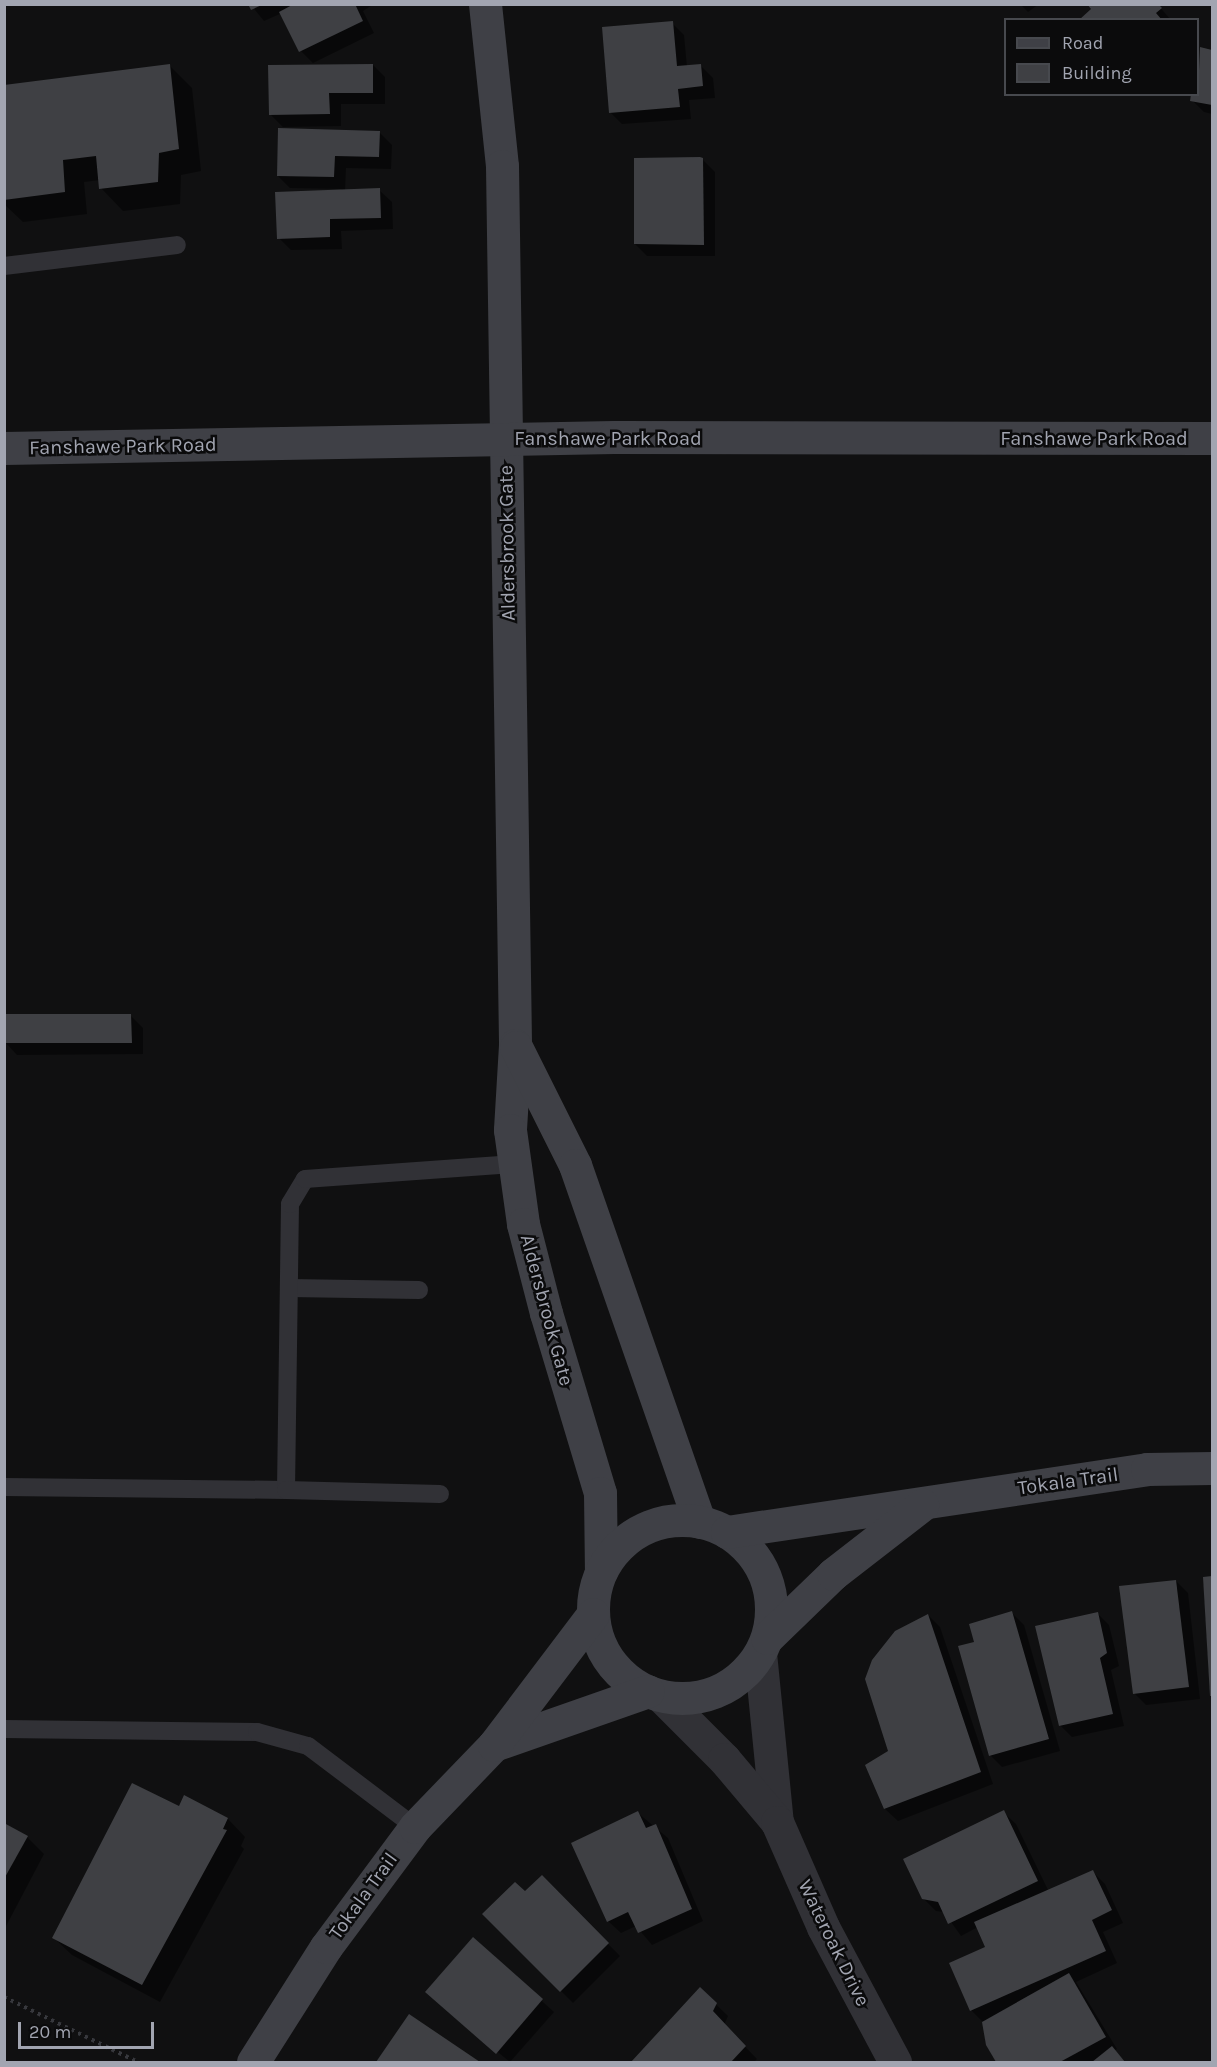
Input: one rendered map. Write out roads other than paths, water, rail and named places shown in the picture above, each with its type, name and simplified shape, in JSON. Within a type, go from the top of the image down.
[{"type":"street","name":"Aldersbrook Gate","points":[[485,4],[502,166],[515,1046],[510,1130],[524,1224],[546,1313],[600,1493],[601,1571]]},
{"type":"street","name":"Fanshawe Park Road","points":[[4,448],[506,439],[1212,438]]},
{"type":"street","name":"Aldersbrook Gate","points":[[515,1046],[575,1165],[713,1527]]},
{"type":"street","name":"Tokala Trail","points":[[713,1527],[924,1504],[1147,1469],[1212,1468]]},
{"type":"street","name":"Tokala Trail","points":[[763,1646],[833,1574],[924,1504]]},
{"type":"street","points":[[669,1521],[713,1527],[750,1552],[766,1578],[772,1608],[763,1646],[728,1686],[685,1699],[655,1694],[624,1677],[608,1659],[597,1638],[592,1614],[601,1571],[617,1547],[641,1529],[669,1521]]},
{"type":"street","name":"Tokala Trail","points":[[253,2062],[326,1947],[415,1827],[494,1745],[592,1614]]},
{"type":"street","name":"Wateroak Drive","points":[[763,1646],[777,1822]]},
{"type":"street","name":"Tokala Trail","points":[[494,1745],[655,1694]]},
{"type":"street","name":"Wateroak Drive","points":[[655,1694],[724,1759],[777,1822],[823,1927],[895,2062]]},
{"type":"lane","points":[[4,266],[177,246]]},
{"type":"lane","points":[[286,1490],[290,1204],[305,1179],[515,1164]]},
{"type":"lane","points":[[289,1288],[419,1290]]},
{"type":"lane","points":[[4,1487],[440,1494]]},
{"type":"lane","points":[[4,1729],[257,1732],[308,1746],[415,1827]]}]
